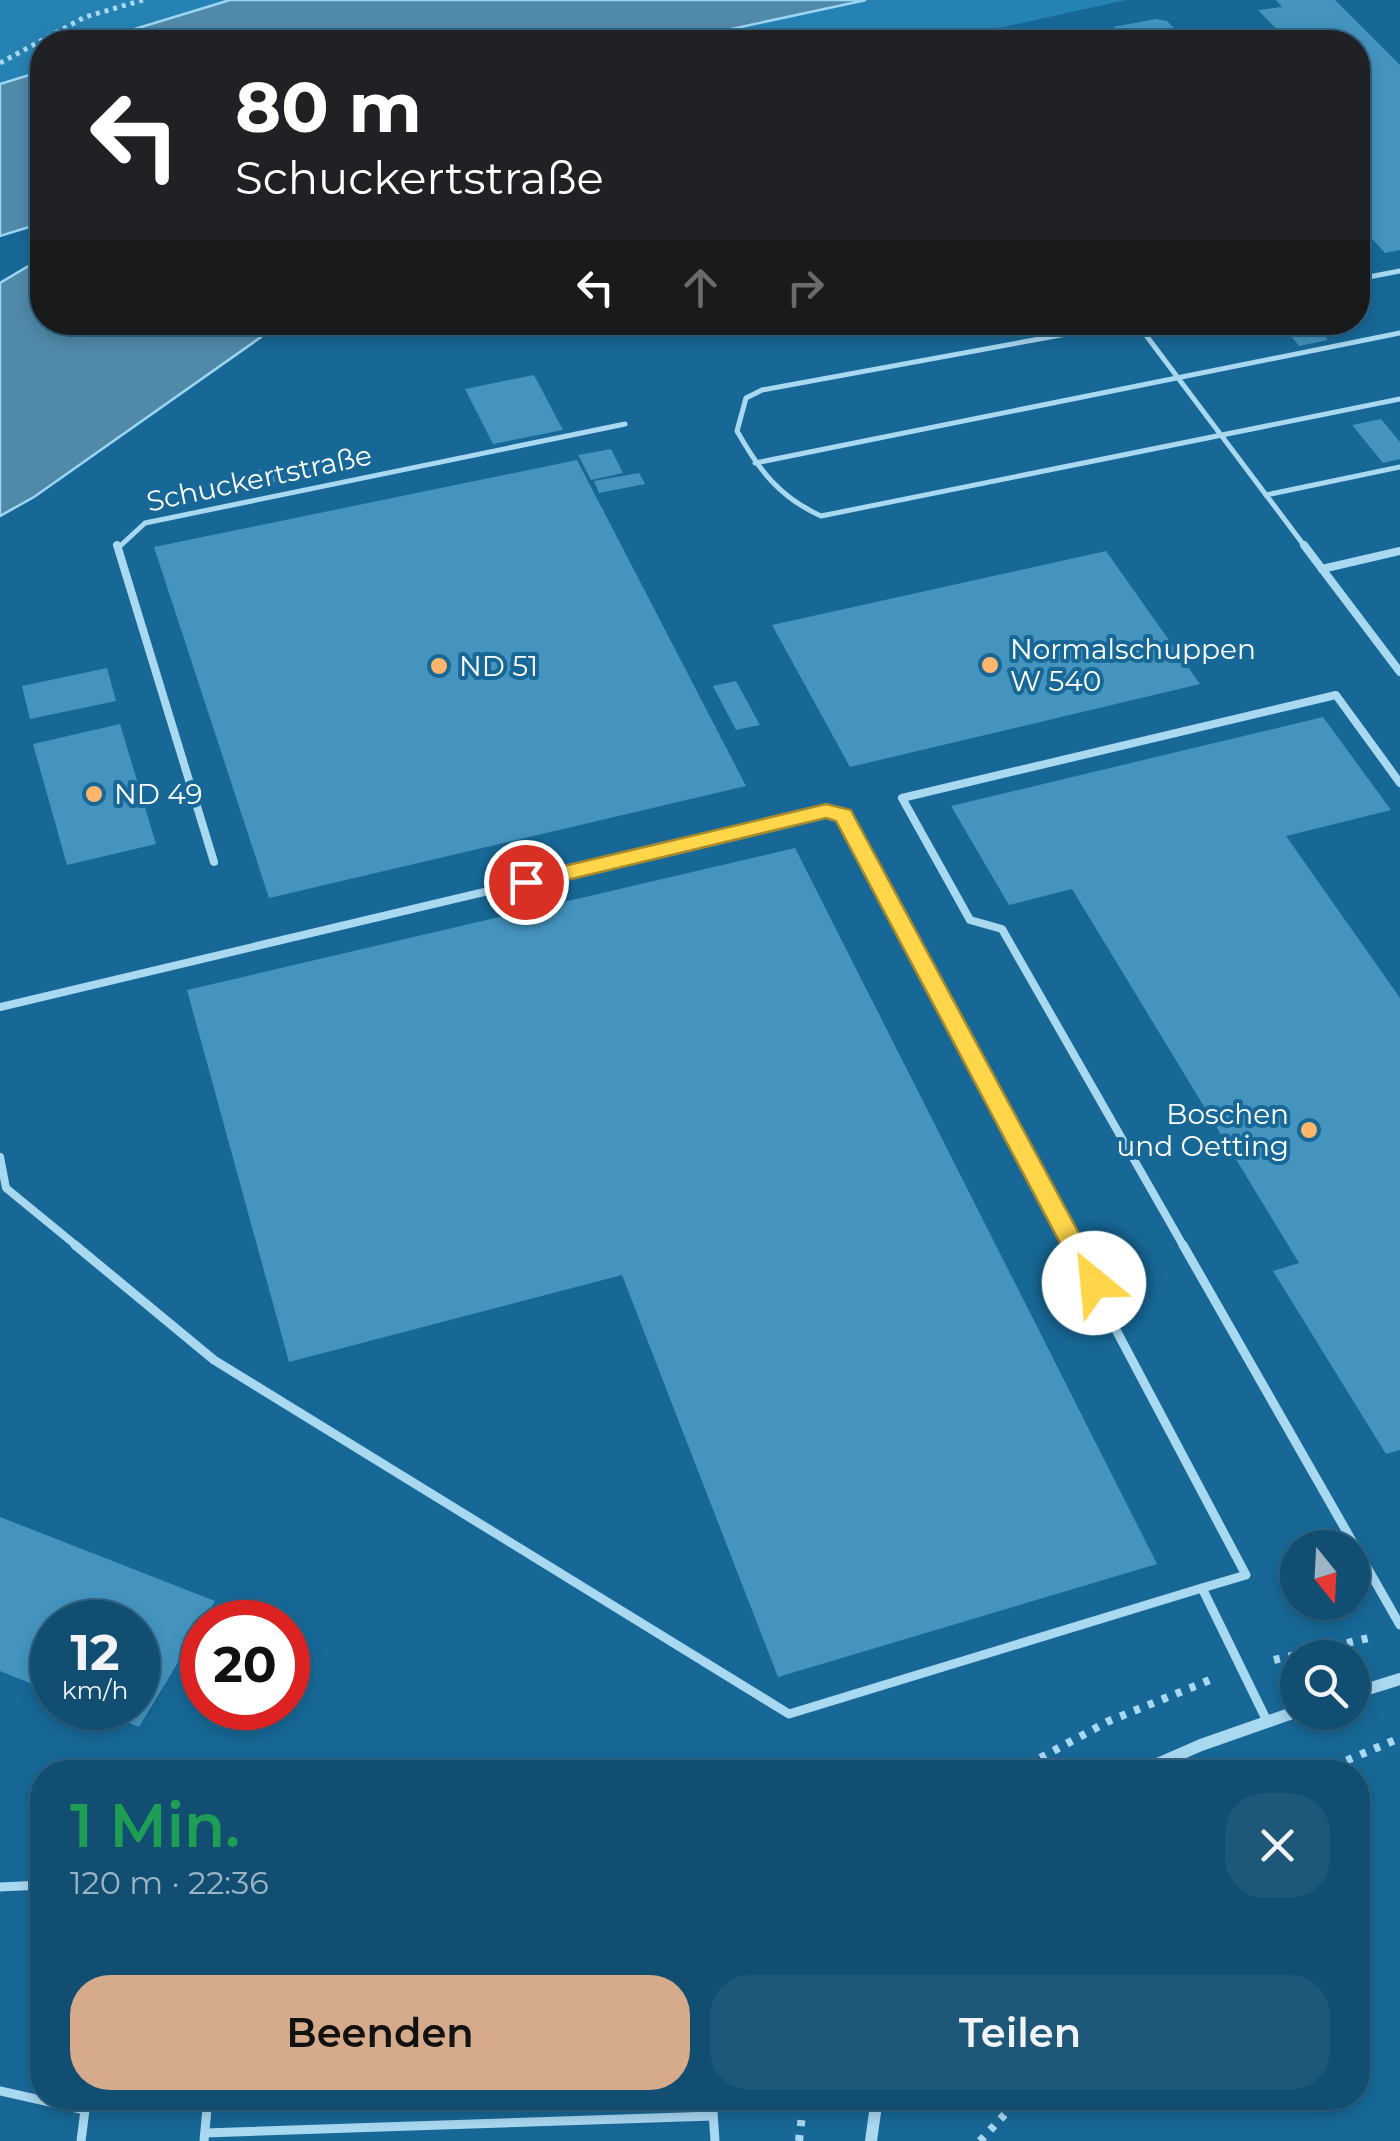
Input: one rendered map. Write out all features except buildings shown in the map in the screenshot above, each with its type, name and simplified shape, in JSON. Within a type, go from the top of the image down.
[{"type":"street","points":[[1370,1688],[1400,1679]]},
{"type":"street","points":[[1169,1760],[1280,1717]]},
{"type":"street","points":[[871,2141],[875,2110]]},
{"type":"lane","points":[[1370,277],[1400,271]]},
{"type":"lane","points":[[755,463],[1400,333]]},
{"type":"lane","points":[[1063,335],[762,390],[746,398],[737,431],[773,489],[792,504],[822,516],[1400,399]]},
{"type":"lane","points":[[1144,335],[1400,672]]},
{"type":"lane","name":"Schuckertstraße","points":[[214,862],[117,545],[146,523],[625,424]]},
{"type":"lane","points":[[1266,495],[1400,467]]},
{"type":"lane","points":[[1322,569],[1398,554]]},
{"type":"lane","points":[[1400,783],[1336,695],[902,798],[970,920],[1002,928],[1400,1625]]},
{"type":"lane","points":[[0,1007],[826,811],[844,816],[1246,1574],[789,1714],[214,1360],[6,1188],[0,1158]]},
{"type":"lane","points":[[1202,1588],[1267,1721]]},
{"type":"lane","points":[[0,1887],[30,1886]]},
{"type":"lane","points":[[0,2091],[30,2098]]},
{"type":"lane","points":[[81,2141],[85,2110]]},
{"type":"lane","points":[[207,2110],[204,2137],[713,2116]]},
{"type":"lane","points":[[713,2110],[715,2141]]},
{"type":"path","points":[[60,30],[84,17],[143,0]]},
{"type":"path","points":[[0,63],[30,47]]},
{"type":"path","points":[[1038,1760],[1163,1696],[1242,1669],[1384,1635]]},
{"type":"path","points":[[1348,1760],[1400,1738]]},
{"type":"path","points":[[800,2141],[803,2110]]},
{"type":"path","points":[[980,2141],[1009,2110]]},
{"type":"shaded area","points":[[0,0],[230,0],[131,30],[30,30],[30,75],[0,84]]},
{"type":"shaded area","points":[[230,0],[866,0],[727,30],[131,30]]},
{"type":"shaded area","points":[[866,0],[1126,0],[990,30],[727,30]]},
{"type":"shaded area","points":[[30,75],[30,227],[0,236],[0,84]]},
{"type":"shaded area","points":[[30,265],[30,335],[264,335],[34,497],[0,516],[0,283]]},
{"type":"place","name":"Normalschuppen W 540","points":[[990,665]]},
{"type":"place","name":"ND 51","points":[[439,666]]},
{"type":"place","name":"ND 49","points":[[94,794]]},
{"type":"place","name":"Boschen und Oetting","points":[[1309,1130]]},
{"type":"route","points":[[526,882],[826,811],[844,816],[1094,1283]]}]
